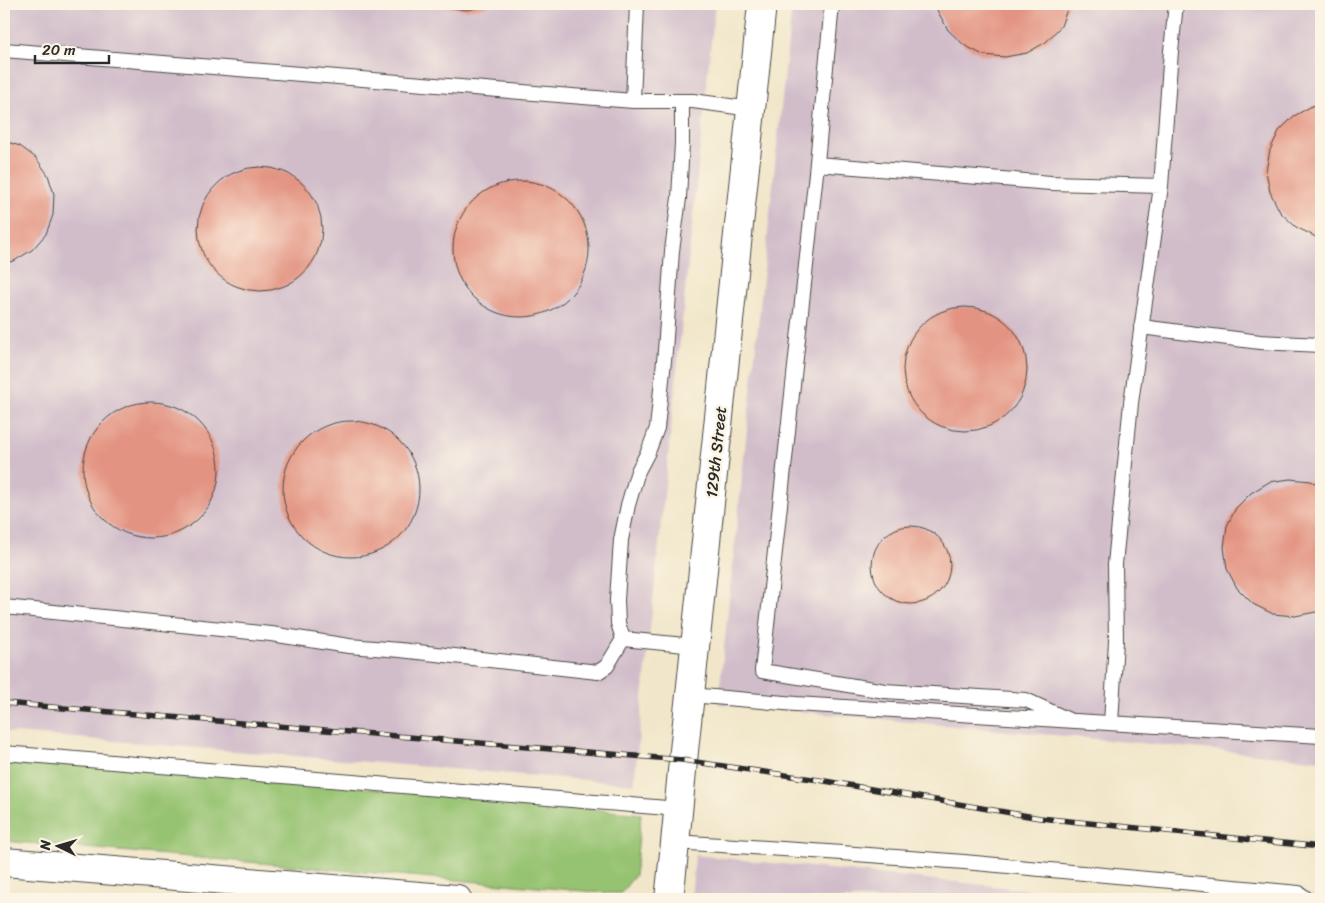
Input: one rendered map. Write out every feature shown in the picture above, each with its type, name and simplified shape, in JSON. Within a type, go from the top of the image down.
[{"type":"main road","name":"129th Street","points":[[670,899],[682,760],[762,4]]},
{"type":"main road","points":[[4,862],[457,899]]},
{"type":"lane","points":[[633,101],[637,4]]},
{"type":"lane","points":[[832,4],[817,164],[762,671],[885,691],[1026,700],[1069,720]]},
{"type":"lane","points":[[1111,723],[1116,641],[1114,564],[1131,403],[1161,186],[1176,4]]},
{"type":"lane","points":[[4,50],[633,101],[693,101],[751,109]]},
{"type":"lane","points":[[624,639],[618,623],[616,600],[621,540],[628,505],[638,471],[657,428],[665,351],[672,250],[679,198],[682,101]]},
{"type":"lane","points":[[817,164],[1051,183],[1161,186]]},
{"type":"lane","points":[[1142,327],[1260,342],[1321,345]]},
{"type":"lane","points":[[4,607],[270,634],[349,646],[598,672],[608,666],[624,639]]},
{"type":"lane","points":[[624,639],[695,646]]},
{"type":"lane","points":[[690,695],[796,704],[1321,736]]},
{"type":"lane","points":[[4,753],[679,809]]},
{"type":"lane","points":[[675,842],[964,862],[1299,892],[1307,899]]},
{"type":"shaded area","points":[[4,4],[715,4],[634,784],[4,732]]},
{"type":"shaded area","points":[[792,4],[1321,4],[1321,760],[718,704]]},
{"type":"shaded area","points":[[695,855],[1118,899],[691,899]]},
{"type":"green space","points":[[4,754],[641,814],[635,875],[621,893],[607,893],[4,841]]},
{"type":"building","points":[[440,4],[492,4],[467,10],[446,7]]},
{"type":"building","points":[[936,4],[1069,4],[1061,26],[1046,42],[1027,53],[1005,57],[983,55],[964,45],[948,30],[937,10]]},
{"type":"building","points":[[1321,104],[1321,238],[1296,227],[1280,212],[1270,192],[1266,171],[1270,150],[1279,131],[1294,116],[1312,106]]},
{"type":"building","points":[[4,141],[20,146],[36,158],[48,175],[54,194],[53,215],[46,234],[32,250],[14,261],[4,263]]},
{"type":"building","points":[[260,167],[284,172],[295,177],[304,185],[312,194],[317,205],[322,229],[317,253],[312,264],[304,273],[295,281],[284,286],[260,291],[236,286],[225,281],[216,273],[208,264],[203,253],[198,229],[203,205],[208,194],[216,185],[225,177],[236,172]]},
{"type":"building","points":[[521,181],[547,186],[559,192],[569,201],[578,211],[584,223],[589,249],[584,275],[578,287],[569,297],[559,306],[547,312],[521,317],[495,312],[483,306],[473,297],[464,287],[458,275],[453,249],[458,223],[464,211],[473,201],[483,192],[495,186]]},
{"type":"building","points":[[965,307],[989,312],[1000,317],[1009,325],[1017,334],[1022,345],[1027,369],[1022,393],[1017,404],[1009,413],[1000,421],[989,426],[965,431],[941,426],[930,421],[921,413],[913,404],[908,393],[903,369],[908,345],[913,334],[921,325],[930,317],[941,312]]},
{"type":"building","points":[[151,402],[177,407],[189,413],[199,422],[208,432],[214,444],[219,470],[214,496],[208,508],[199,518],[189,527],[177,533],[151,538],[125,533],[113,527],[103,518],[94,508],[88,496],[83,470],[88,444],[94,432],[103,422],[113,413],[125,407]]},
{"type":"building","points":[[351,421],[377,426],[389,432],[399,441],[408,451],[414,463],[419,489],[414,515],[408,527],[399,537],[389,546],[377,552],[351,557],[325,552],[313,546],[303,537],[294,527],[288,515],[283,489],[288,463],[294,451],[303,441],[313,432],[325,426]]},
{"type":"building","points":[[1290,479],[1311,481],[1321,486],[1321,609],[1316,612],[1295,616],[1273,614],[1253,604],[1237,588],[1227,569],[1224,547],[1227,526],[1236,508],[1251,493],[1269,482]]},
{"type":"building","points":[[911,526],[926,529],[943,543],[947,550],[950,565],[947,580],[933,597],[926,601],[911,604],[896,601],[879,587],[875,580],[872,565],[875,550],[889,533],[896,529]]},
{"type":"building","points":[[27,895],[49,898],[49,899],[26,899]]},
{"type":"railway","points":[[4,703],[682,760],[819,780],[1040,818],[1321,847]]}]
